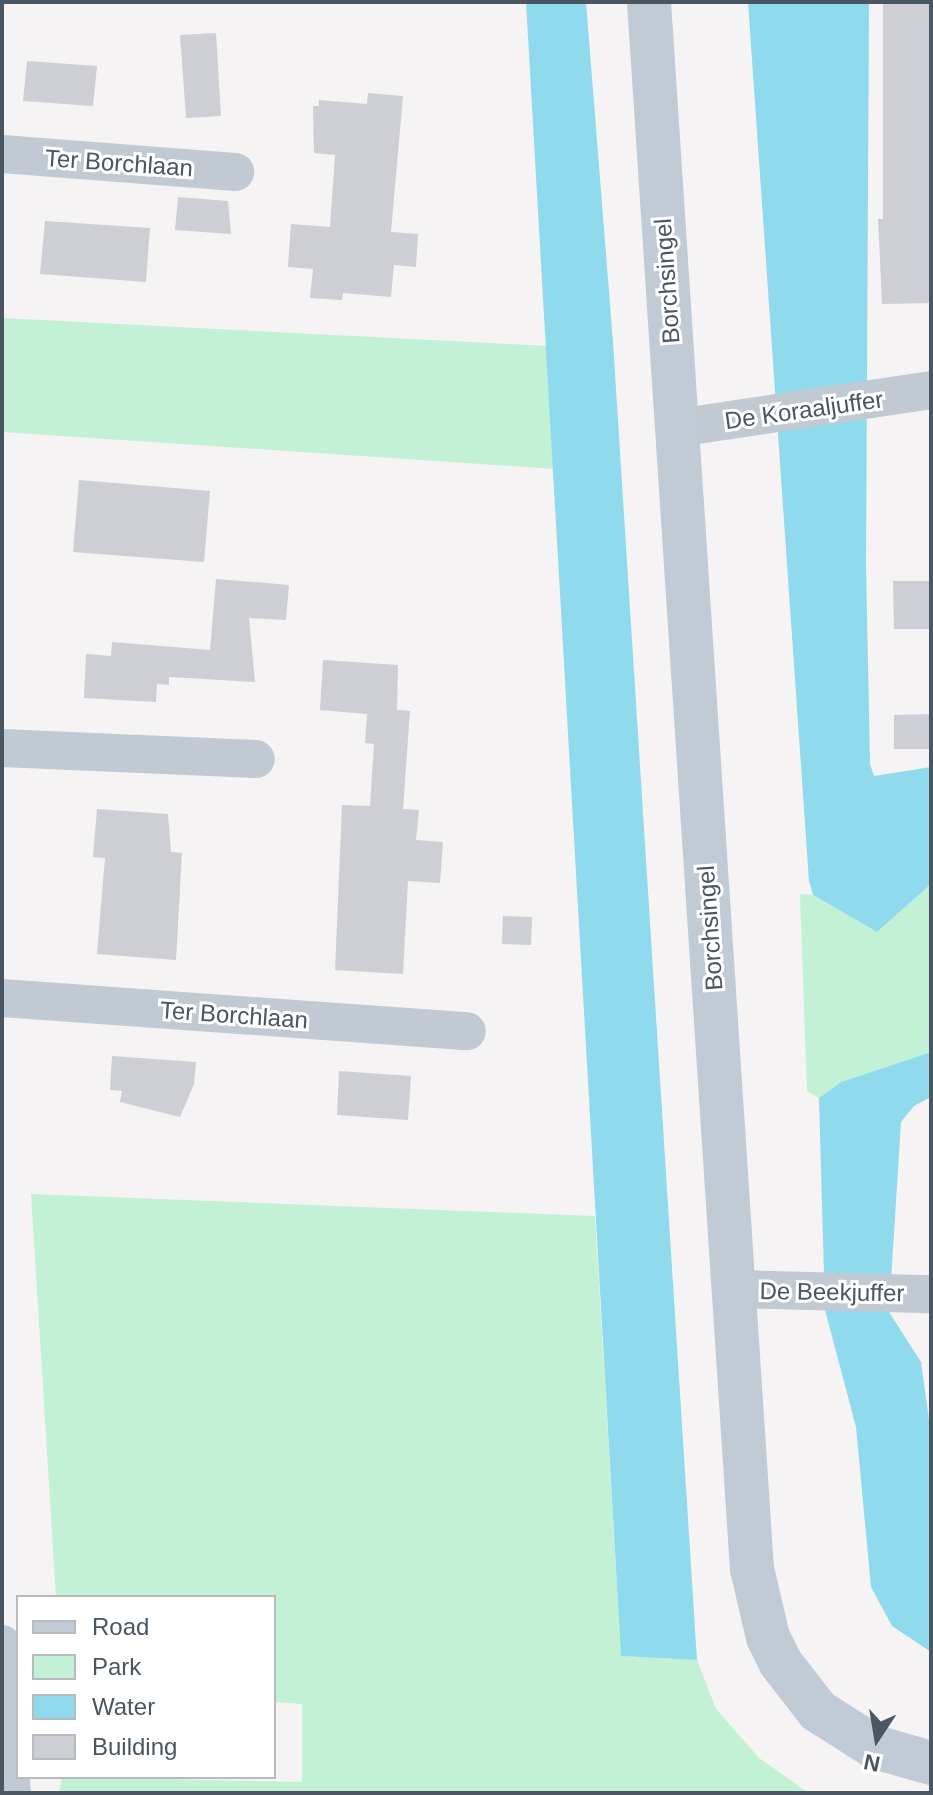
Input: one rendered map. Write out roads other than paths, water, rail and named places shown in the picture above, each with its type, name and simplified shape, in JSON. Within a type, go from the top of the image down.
[{"type":"main road","name":"Borchsingel","points":[[649,2],[752,1569],[768,1637],[795,1684],[827,1718],[875,1747],[931,1763]]},
{"type":"street","name":"Ter Borchlaan","points":[[2,154],[235,172]]},
{"type":"street","name":"De Koraaljuffer","points":[[677,428],[931,390]]},
{"type":"street","points":[[2,748],[256,759]]},
{"type":"street","name":"Ter Borchlaan","points":[[2,998],[467,1031]]},
{"type":"street","name":"De Beekjuffer","points":[[734,1289],[924,1294]]},
{"type":"street","points":[[2,1644],[12,1793]]},
{"type":"water","points":[[526,2],[586,2],[613,342],[697,1660],[621,1656]]},
{"type":"water","points":[[748,2],[869,2],[866,564],[870,764],[874,776],[931,767],[931,884],[877,932],[813,895],[809,881]]},
{"type":"water","points":[[931,1052],[931,1097],[914,1106],[901,1122],[889,1312],[921,1362],[931,1434],[931,1652],[892,1626],[871,1587],[856,1427],[825,1310],[819,1098],[841,1082]]}]
